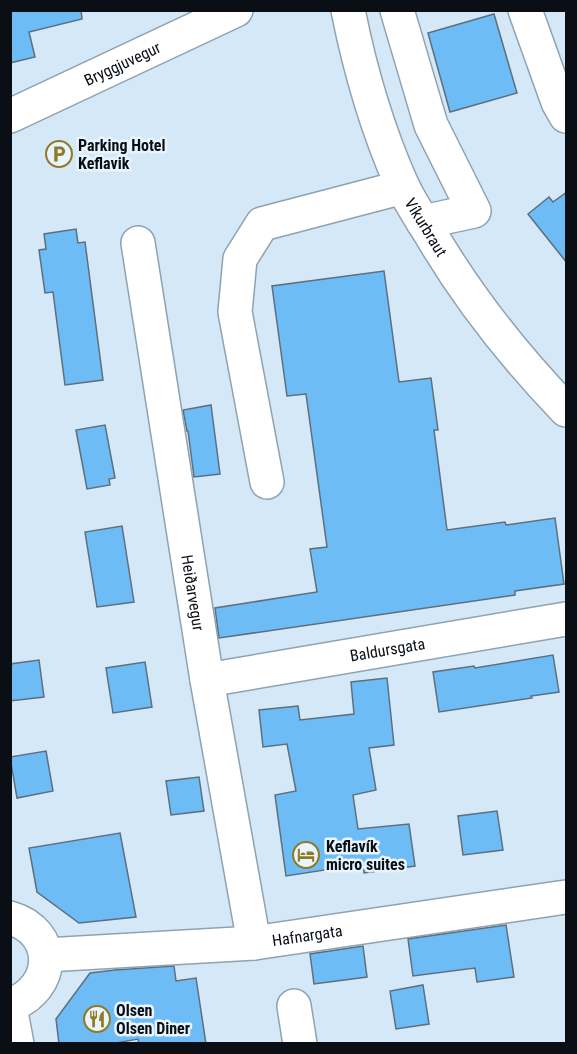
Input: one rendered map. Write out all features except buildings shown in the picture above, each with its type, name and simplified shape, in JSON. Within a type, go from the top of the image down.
[{"type":"street","name":"Bryggjuvegur","points":[[10,116],[236,10]]},
{"type":"street","name":"Víkurbraut","points":[[348,10],[358,57],[380,130],[403,187],[444,258],[481,312],[524,366],[567,410]]},
{"type":"street","points":[[397,10],[431,125],[474,211],[423,222]]},
{"type":"street","points":[[525,10],[558,102],[567,116]]},
{"type":"street","points":[[267,482],[235,312],[240,260],[262,224],[403,187]]},
{"type":"street","name":"Heiðarvegur","points":[[138,243],[207,680],[254,943]]},
{"type":"street","name":"Baldursgata","points":[[207,680],[567,619]]},
{"type":"street","name":"Hafnargata","points":[[46,955],[254,943],[567,897]]},
{"type":"street","points":[[10,918],[29,926],[37,935],[46,955],[46,966],[38,987],[30,995],[10,1006],[17,1044]]},
{"type":"street","points":[[294,1006],[300,1044]]},
{"type":"place","name":"Parking Hotel Keflavik","points":[[59,154]]},
{"type":"place","name":"Keflavík micro suites","points":[[306,855]]},
{"type":"place","name":"Olsen Olsen Diner","points":[[97,1019]]}]
